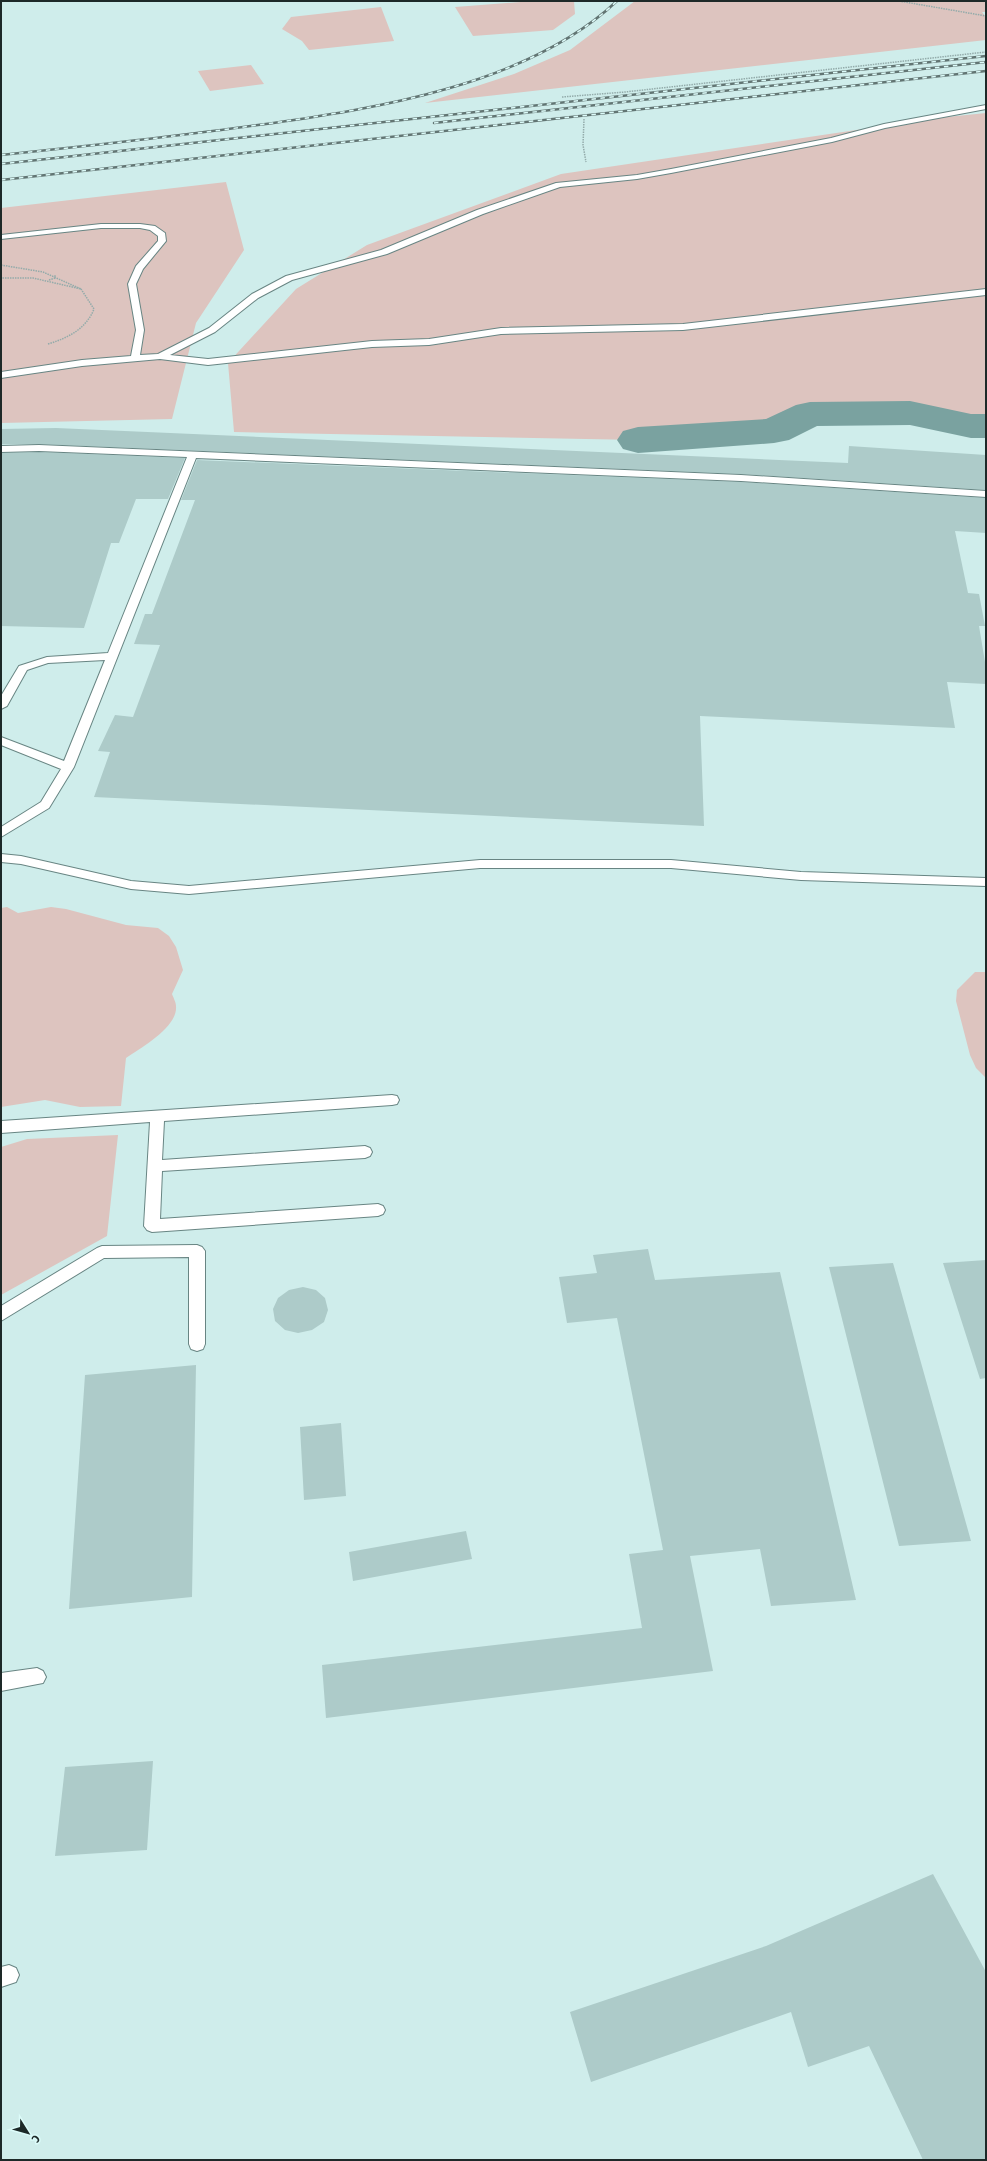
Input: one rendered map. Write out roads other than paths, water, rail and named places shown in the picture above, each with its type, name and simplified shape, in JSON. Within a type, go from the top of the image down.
[{"type":"lane","points":[[160,356],[212,330],[255,296],[288,278],[384,252],[480,212],[559,185],[637,177],[810,145],[884,126],[986,107]]},
{"type":"lane","points":[[968,110],[980,115]]},
{"type":"lane","points":[[1,237],[101,226],[140,226],[152,228],[162,235],[162,241],[139,268],[132,284],[140,330],[135,359]]},
{"type":"lane","points":[[1,375],[82,363],[160,356],[208,362],[365,344],[429,342],[501,331],[683,327],[986,292]]},
{"type":"lane","points":[[1,449],[39,448],[192,456],[741,478],[986,494]]},
{"type":"lane","points":[[1,833],[44,805],[68,767],[192,456]]},
{"type":"lane","points":[[1,706],[23,668],[47,660],[112,656]]},
{"type":"lane","points":[[1,741],[68,767]]},
{"type":"lane","points":[[1,858],[21,860],[131,885],[189,890],[480,864],[671,864],[800,876],[986,882]]},
{"type":"lane","points":[[1,1127],[392,1100]]},
{"type":"lane","points":[[158,1116],[152,1226],[378,1210]]},
{"type":"lane","points":[[155,1166],[365,1152]]},
{"type":"lane","points":[[1,1314],[102,1252],[197,1251],[197,1344]]},
{"type":"lane","points":[[1,1682],[37,1677]]},
{"type":"waterway","points":[[638,440],[774,431],[810,414],[910,413],[971,426],[986,426]]},
{"type":"railway","points":[[1,155],[130,141],[303,119],[400,101],[495,73],[540,54],[581,30],[617,1]]},
{"type":"railway","points":[[1,164],[986,56]]},
{"type":"railway","points":[[434,123],[986,62]]},
{"type":"railway","points":[[1,180],[986,71]]}]
